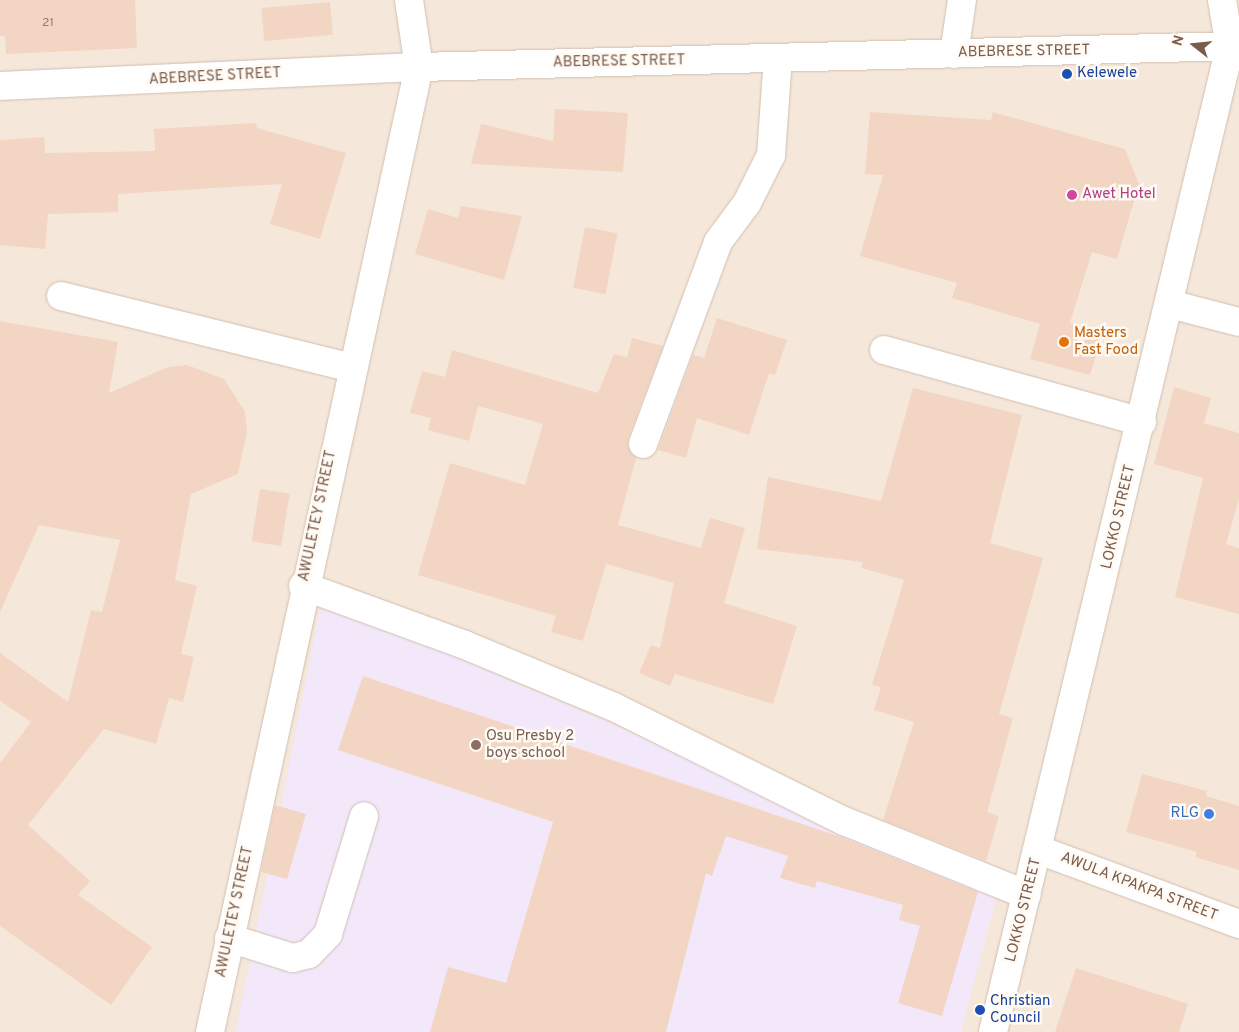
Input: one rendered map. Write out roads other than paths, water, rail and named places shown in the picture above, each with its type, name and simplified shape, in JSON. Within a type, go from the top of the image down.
[{"type":"street","name":"AWULETEY STREET","points":[[210,1032],[303,586],[419,67],[409,0]]},
{"type":"street","points":[[954,54],[962,0]]},
{"type":"street","name":"LOKKO STREET","points":[[993,1032],[1039,850],[1170,304],[1235,47],[1222,0]]},
{"type":"street","name":"ABEBRESE STREET","points":[[0,86],[419,67],[1235,47]]},
{"type":"street","points":[[643,444],[718,242],[747,203],[771,155],[778,58]]},
{"type":"street","points":[[61,296],[351,368]]},
{"type":"street","points":[[1170,304],[1239,322]]},
{"type":"street","points":[[884,350],[1142,422]]},
{"type":"street","points":[[303,586],[465,645],[614,707],[852,824],[1028,895]]},
{"type":"street","points":[[229,938],[293,958],[309,954],[328,934],[364,816]]},
{"type":"street","name":"AWULA KPAKPA STREET","points":[[1039,850],[1239,924]]},
{"type":"place","name":"Kelewele","points":[[1067,74]]},
{"type":"place","name":"Awet Hotel","points":[[1072,195]]},
{"type":"place","name":"Masters Fast Food","points":[[1064,342]]},
{"type":"place","name":"Osu Presby 2 boys school","points":[[476,745]]},
{"type":"place","name":"RLG","points":[[1209,814]]},
{"type":"place","name":"Christian Council","points":[[980,1010]]}]
